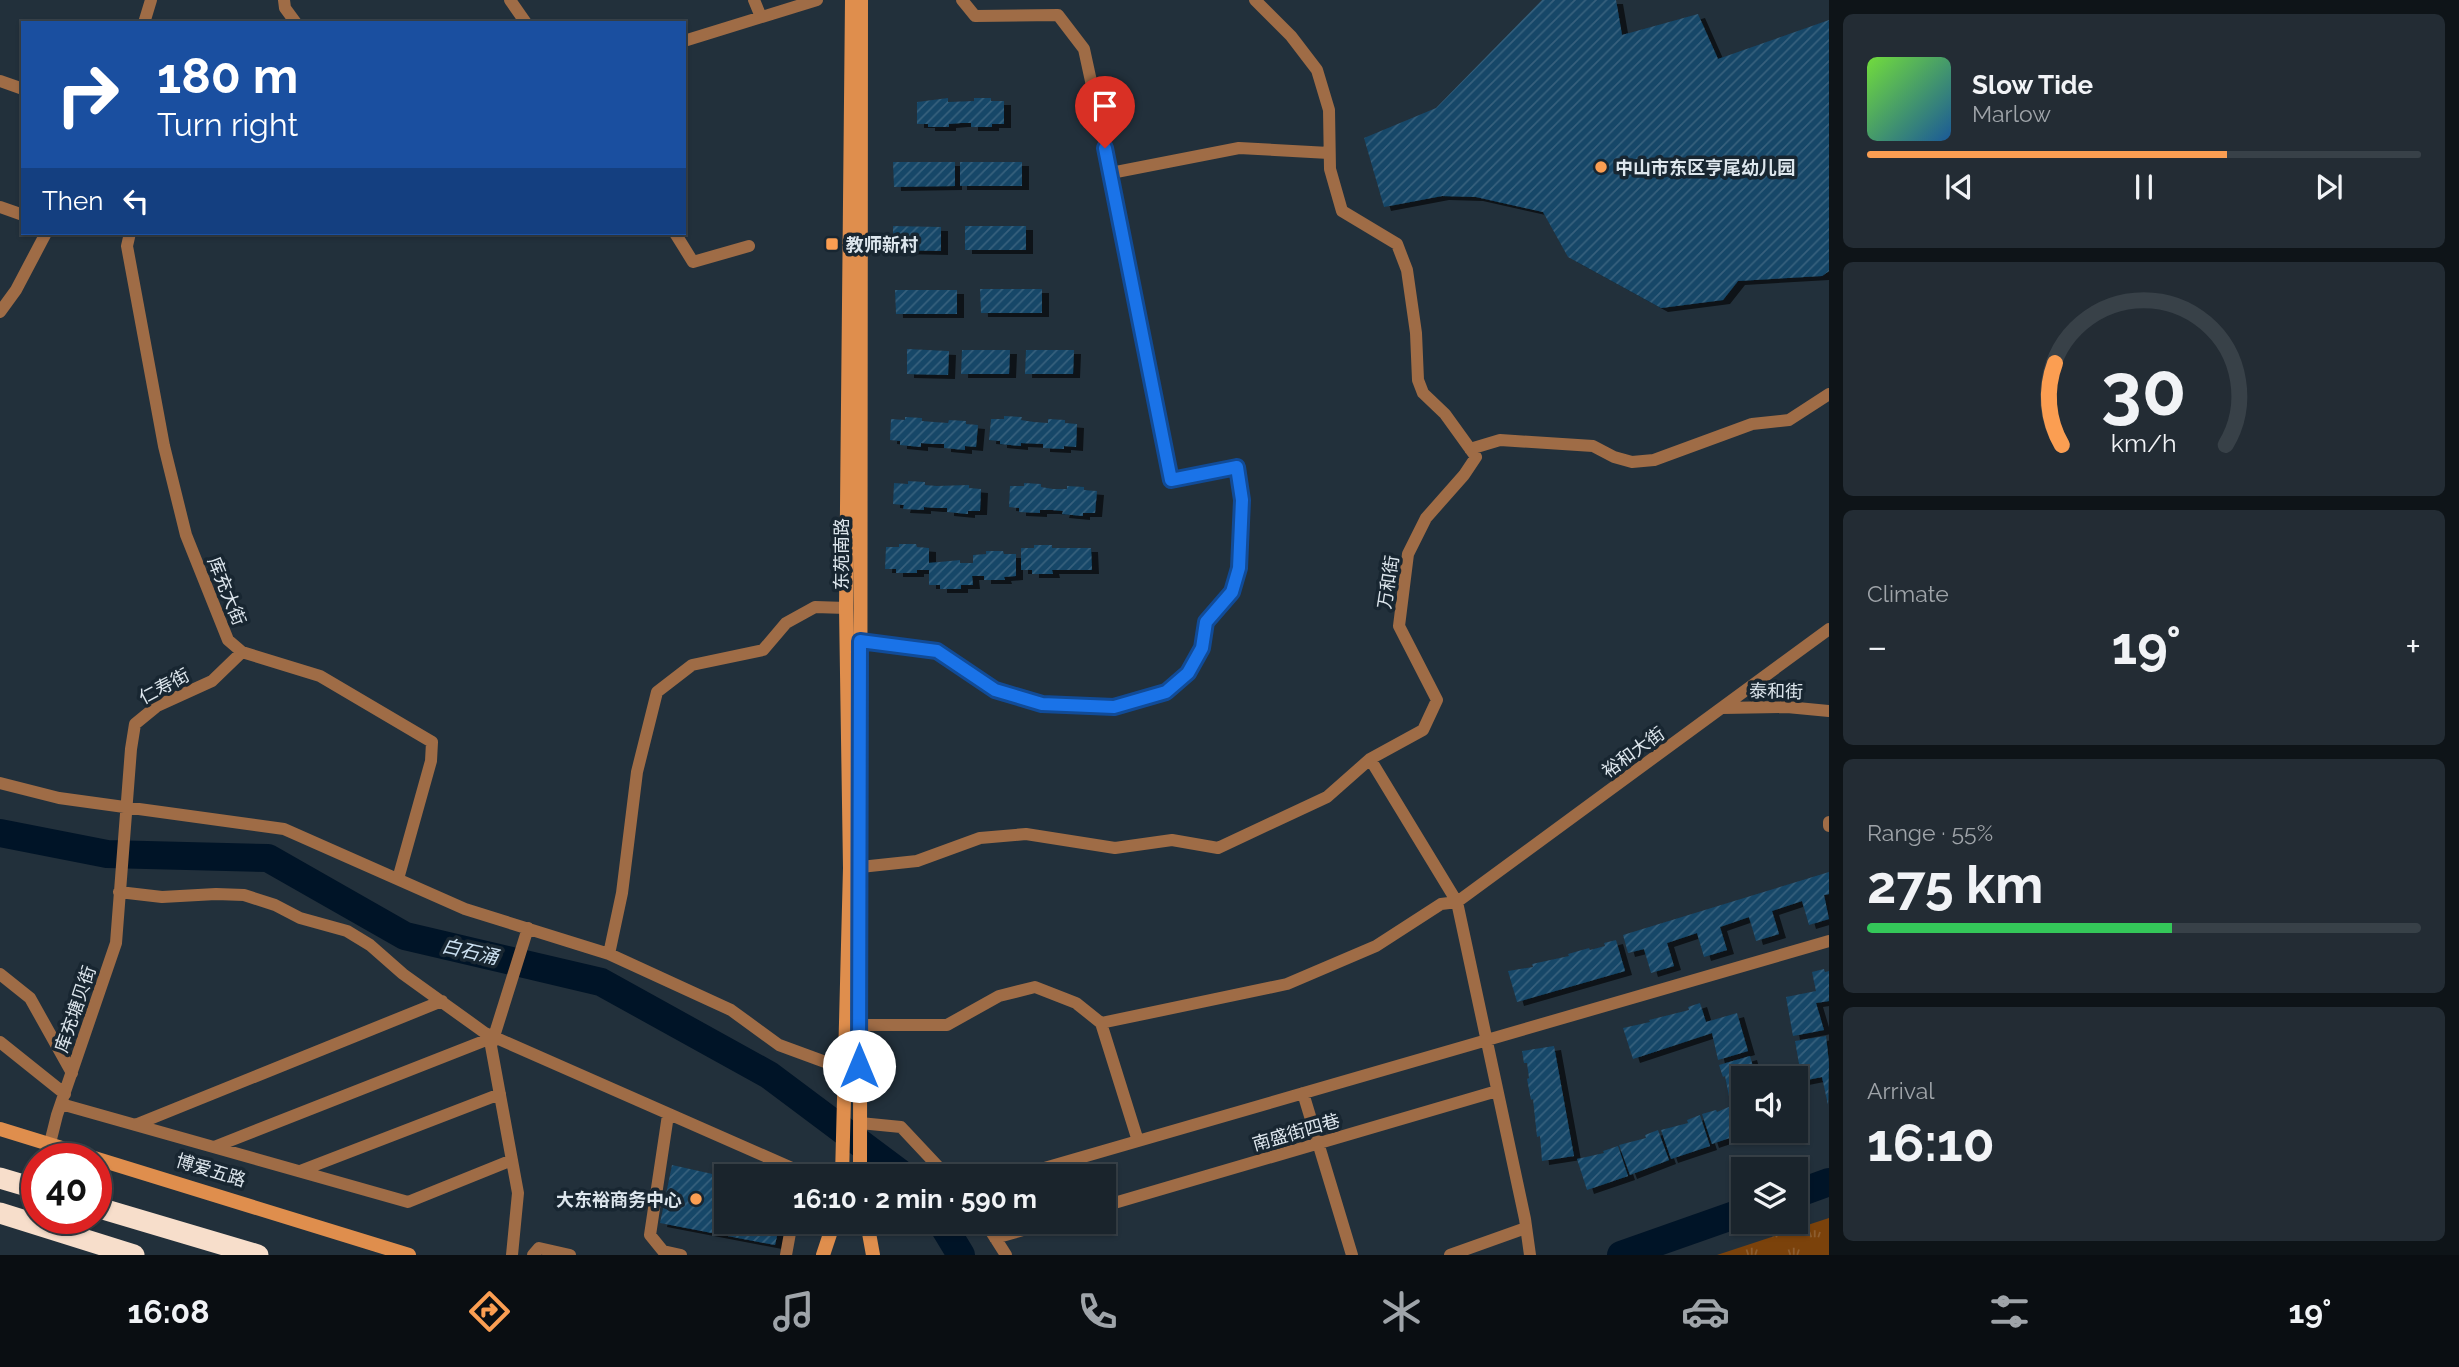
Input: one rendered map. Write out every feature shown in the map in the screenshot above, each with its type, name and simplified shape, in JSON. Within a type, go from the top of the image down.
[{"type":"highway","points":[[0,1178],[21,1184]]},
{"type":"highway","points":[[112,1211],[258,1255]]},
{"type":"highway","points":[[0,1213],[134,1255]]},
{"type":"street","points":[[145,21],[151,0]]},
{"type":"street","points":[[284,0],[285,8],[295,21]]},
{"type":"street","points":[[510,0],[525,21]]},
{"type":"street","points":[[754,0],[761,17]]},
{"type":"street","points":[[686,40],[817,0]]},
{"type":"street","name":"东苑南路","points":[[852,0],[846,608],[853,641]]},
{"type":"street","name":"东苑南路","points":[[860,1164],[860,1116],[853,1025],[853,641],[862,0]]},
{"type":"street","points":[[853,641],[937,651],[995,690],[1042,704],[1114,707],[1166,692],[1188,673],[1202,648],[1206,622],[1232,592],[1239,568],[1242,500],[1237,467],[1171,480],[1084,49],[1058,15],[975,16],[962,0]]},
{"type":"street","points":[[1255,0],[1291,36],[1317,70],[1329,110],[1329,169],[1342,211],[1397,244],[1407,270],[1416,333],[1418,380],[1423,393],[1445,414],[1470,449],[1500,440],[1593,446],[1614,457],[1632,462],[1654,460],[1752,424],[1789,420],[1829,394]]},
{"type":"street","points":[[0,80],[21,88]]},
{"type":"street","points":[[1111,173],[1239,148],[1329,153]]},
{"type":"street","points":[[0,207],[21,214]]},
{"type":"street","points":[[0,312],[16,290],[45,235]]},
{"type":"street","name":"库充大街","points":[[130,235],[127,246],[151,379],[186,535],[228,640],[242,652]]},
{"type":"street","points":[[676,235],[693,262],[749,246]]},
{"type":"street","name":"万和街","points":[[855,868],[917,861],[980,838],[1026,834],[1115,848],[1172,840],[1218,848],[1327,797],[1370,759],[1423,730],[1437,700],[1399,626],[1408,554],[1426,518],[1464,475],[1476,457],[1470,449]]},
{"type":"street","points":[[609,954],[622,893],[637,772],[657,692],[692,666],[763,650],[786,623],[815,607],[846,608]]},
{"type":"street","name":"裕和大街","points":[[1101,1023],[1287,984],[1376,946],[1441,904],[1457,902],[1829,629]]},
{"type":"street","points":[[242,652],[320,676],[432,742],[431,761],[398,879]]},
{"type":"street","name":"仁寿街","points":[[127,807],[135,724],[157,706],[212,681],[242,652]]},
{"type":"street","name":"泰和街","points":[[1722,708],[1787,707],[1829,711]]},
{"type":"street","points":[[1370,759],[1457,902],[1529,1251]]},
{"type":"street","points":[[0,783],[59,798],[284,829],[465,909],[609,954],[731,1010],[779,1045],[846,1070]]},
{"type":"street","name":"库充塘贝街","points":[[50,1143],[116,943],[127,807]]},
{"type":"street","points":[[119,887],[162,897],[244,895],[275,905],[300,918],[347,931],[370,945],[403,974],[494,1037],[778,1164]]},
{"type":"street","points":[[512,1255],[518,1193],[491,1046],[528,928]]},
{"type":"street","points":[[1058,1164],[1829,941]]},
{"type":"street","points":[[0,974],[30,998],[72,1073]]},
{"type":"street","points":[[853,1025],[947,1025],[999,996],[1035,987],[1076,1003],[1101,1023],[1138,1141]]},
{"type":"street","points":[[135,1125],[442,1001]]},
{"type":"street","name":"东苑南路","points":[[842,1164],[846,1070],[853,1025]]},
{"type":"street","points":[[213,1147],[494,1037]]},
{"type":"street","points":[[0,1042],[63,1099],[135,1125],[408,1202],[512,1160]]},
{"type":"street","name":"南盛街四巷","points":[[1116,1202],[1497,1091]]},
{"type":"street","points":[[1303,1093],[1352,1255]]},
{"type":"street","points":[[300,1171],[500,1094]]},
{"type":"street","points":[[668,1115],[650,1235],[663,1251],[681,1255]]},
{"type":"street","points":[[860,1116],[901,1127],[936,1164]]},
{"type":"street","name":"博爱五路","points":[[0,1129],[50,1143]]},
{"type":"street","name":"博爱五路","points":[[112,1162],[409,1255]]},
{"type":"street","points":[[1450,1255],[1526,1228]]},
{"type":"street","points":[[786,1255],[790,1234]]},
{"type":"street","points":[[823,1255],[830,1234]]},
{"type":"street","points":[[869,1234],[873,1255]]},
{"type":"street","points":[[992,1234],[1006,1255]]},
{"type":"street","points":[[995,1238],[1009,1234]]},
{"type":"street","points":[[533,1255],[540,1248],[570,1255]]},
{"type":"green space","points":[[1829,1218],[1829,1255],[1717,1255],[1781,1234],[1808,1234],[1808,1225]]},
{"type":"building","name":"中山市东区亨尾幼儿园","points":[[1542,0],[1616,0],[1622,35],[1698,14],[1718,59],[1829,20],[1829,271],[1822,276],[1738,281],[1723,300],[1661,308],[1568,257],[1543,212],[1476,197],[1442,196],[1384,207],[1364,138],[1436,108]]},
{"type":"building","points":[[948,98],[948,102],[974,101],[974,98],[1004,101],[1004,124],[971,127],[971,123],[961,123],[949,124],[949,127],[928,127],[928,124],[917,124],[917,102]]},
{"type":"building","points":[[893,162],[955,162],[955,186],[894,187]]},
{"type":"building","points":[[960,162],[1022,162],[1022,186],[960,186]]},
{"type":"building","points":[[893,226],[941,227],[941,251],[893,250]]},
{"type":"building","points":[[965,226],[1026,226],[1026,250],[965,250]]},
{"type":"building","points":[[980,289],[1042,289],[1042,313],[981,313]]},
{"type":"building","points":[[895,290],[957,290],[957,314],[896,314]]},
{"type":"building","points":[[907,349],[949,351],[948,375],[907,374]]},
{"type":"building","points":[[962,350],[1010,350],[1009,374],[961,374]]},
{"type":"building","points":[[1026,350],[1074,350],[1073,374],[1025,374]]},
{"type":"building","points":[[1004,416],[1022,417],[1021,420],[1034,422],[1048,423],[1048,419],[1077,424],[1076,447],[1043,448],[1043,444],[1021,443],[1021,446],[989,440],[991,419],[1004,419]]},
{"type":"building","points":[[905,417],[948,423],[949,420],[966,421],[966,424],[978,425],[976,447],[965,446],[965,450],[944,448],[944,444],[921,443],[921,447],[900,445],[900,441],[890,440],[891,419],[905,420]]},
{"type":"building","points":[[908,481],[937,486],[969,485],[969,488],[981,489],[980,511],[968,511],[968,514],[947,512],[947,508],[903,509],[904,505],[893,504],[894,483],[908,484]]},
{"type":"building","points":[[1024,483],[1041,484],[1041,487],[1053,489],[1067,489],[1067,486],[1097,491],[1095,513],[1083,513],[1083,516],[1052,510],[1040,510],[1040,513],[1019,512],[1019,508],[1009,507],[1010,486],[1024,486]]},
{"type":"building","points":[[899,544],[916,544],[917,547],[929,548],[929,563],[960,560],[960,563],[973,563],[973,555],[986,554],[986,551],[1016,554],[1016,576],[1004,577],[1005,580],[984,580],[984,576],[972,576],[973,585],[961,585],[961,589],[940,589],[940,585],[929,585],[929,570],[896,573],[896,569],[885,569],[886,547],[899,547]]},
{"type":"building","points":[[1034,545],[1091,548],[1092,570],[1052,570],[1053,574],[1032,574],[1032,570],[1021,570],[1021,548],[1034,548]]},
{"type":"building","points":[[1829,872],[1829,894],[1824,895],[1829,919],[1809,925],[1802,901],[1772,911],[1779,934],[1756,941],[1749,917],[1720,927],[1727,950],[1704,957],[1697,933],[1667,943],[1674,966],[1651,973],[1644,949],[1628,953],[1623,935]]},
{"type":"building","points":[[1616,940],[1625,971],[1517,1002],[1508,971],[1533,967],[1532,964],[1605,946],[1604,943]]},
{"type":"building","points":[[1824,969],[1825,972],[1829,971],[1829,1001],[1816,1003],[1824,1030],[1793,1036],[1786,997],[1816,991],[1812,972]]},
{"type":"building","points":[[1700,1003],[1706,1022],[1737,1013],[1748,1051],[1718,1060],[1712,1033],[1633,1059],[1623,1028],[1689,1010],[1688,1007]]},
{"type":"building","points":[[1826,1036],[1829,1063],[1828,1105],[1822,1077],[1808,1080],[1808,1066],[1799,1066],[1795,1041]]},
{"type":"building","points":[[1554,1046],[1574,1156],[1542,1161],[1540,1136],[1537,1137],[1533,1099],[1531,1100],[1527,1079],[1527,1063],[1524,1063],[1522,1051]]},
{"type":"building","points":[[1750,1056],[1753,1066],[1731,1066],[1731,1106],[1725,1076],[1723,1077],[1719,1065]]},
{"type":"building","points":[[1731,1106],[1731,1138],[1712,1144],[1702,1114],[1716,1110],[1717,1112]]},
{"type":"building","points":[[1700,1115],[1710,1146],[1671,1159],[1661,1130],[1688,1123],[1687,1120]]},
{"type":"building","points":[[1658,1130],[1669,1160],[1630,1175],[1619,1145],[1646,1138],[1645,1135]]},
{"type":"building","points":[[1618,1146],[1628,1176],[1587,1190],[1577,1159],[1604,1153],[1603,1151]]},
{"type":"building","name":"大东裕商务中心","points":[[672,1165],[714,1174],[714,1233],[660,1223]]},
{"type":"building","name":"大东裕商务中心","points":[[718,1234],[777,1234],[775,1245]]},
{"type":"waterway","name":"白石涌","points":[[0,833],[107,854],[268,858],[405,936],[601,982],[769,1075],[888,1164]]},
{"type":"waterway","points":[[1808,1190],[1829,1182]]},
{"type":"waterway","points":[[1621,1255],[1731,1216]]},
{"type":"waterway","name":"白石涌","points":[[948,1234],[961,1255]]},
{"type":"place","name":"中山市东区亨尾幼儿园","points":[[1601,167]]},
{"type":"place","name":"教师新村","points":[[832,244]]},
{"type":"place","name":"大东裕商务中心","points":[[696,1199]]},
{"type":"route","points":[[859,1066],[860,641],[937,651],[995,690],[1042,704],[1114,707],[1166,692],[1188,673],[1202,648],[1206,622],[1232,592],[1239,568],[1242,500],[1237,467],[1171,480],[1105,148]]}]
